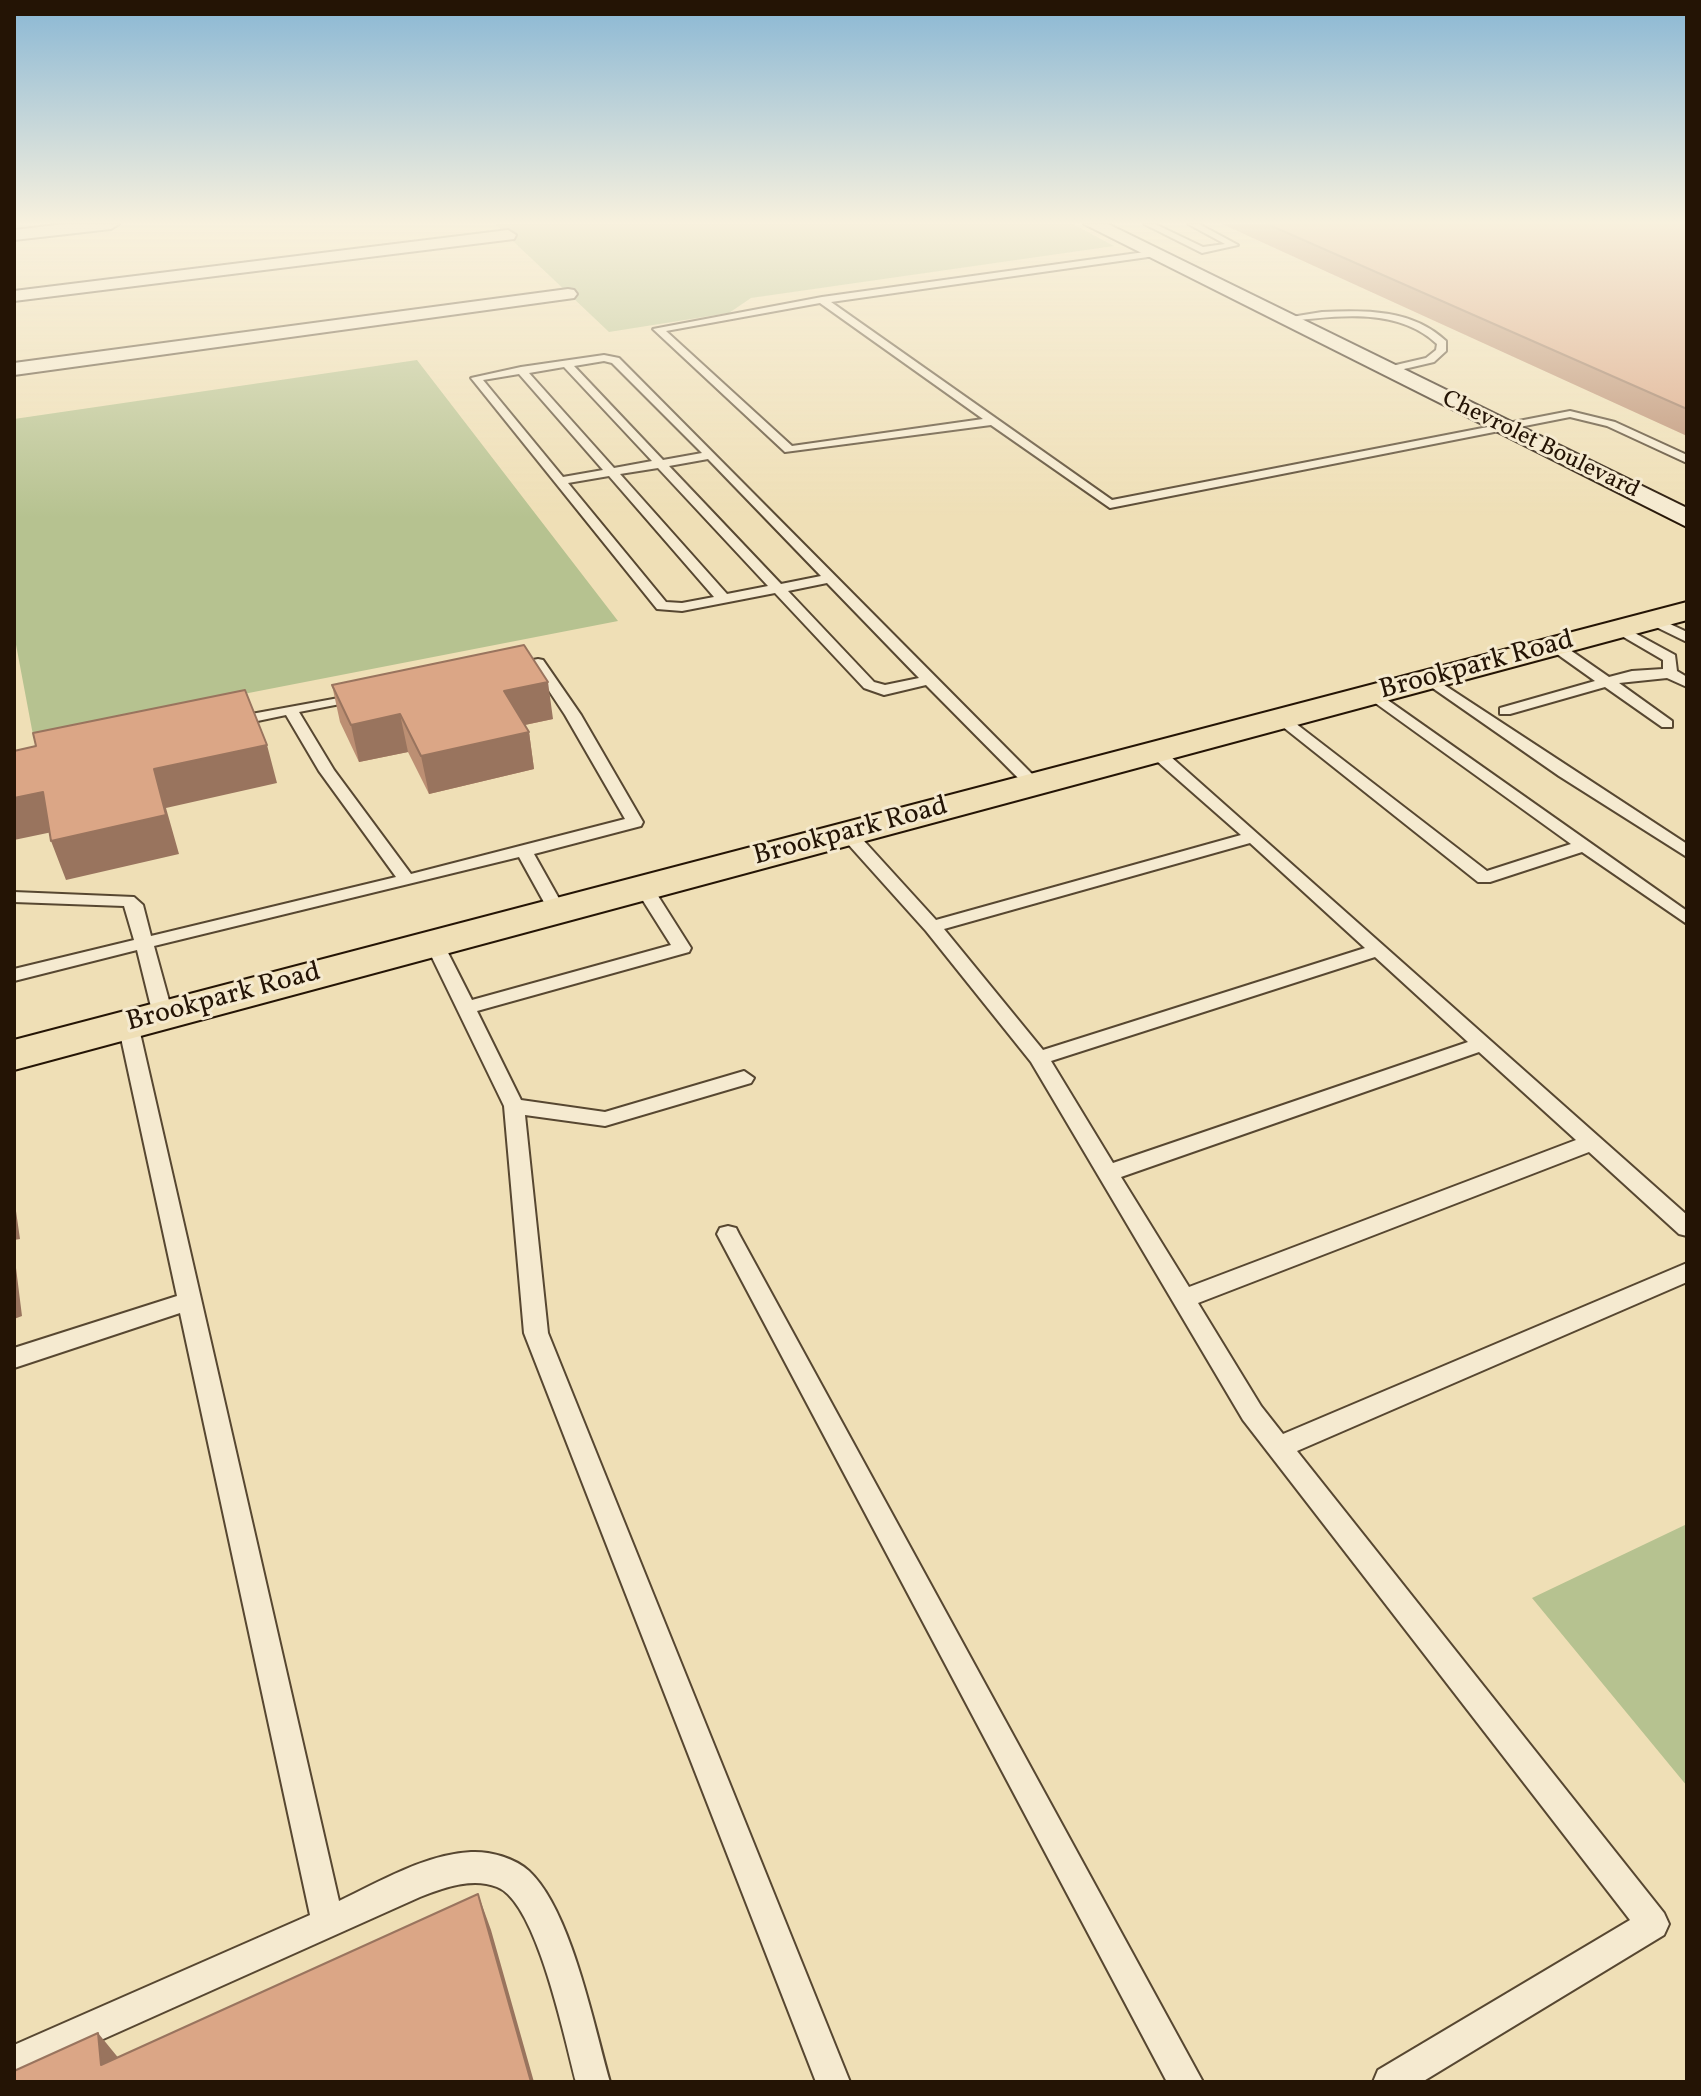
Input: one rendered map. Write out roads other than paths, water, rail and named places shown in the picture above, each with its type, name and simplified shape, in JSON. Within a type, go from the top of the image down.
[{"type":"main road","name":"Chevrolet Boulevard","points":[[1290,322],[1687,519]]},
{"type":"main road","name":"Brookpark Road","points":[[14,1055],[1654,620]]},
{"type":"street","points":[[14,369],[363,322]]},
{"type":"lane","points":[[699,322],[658,329],[789,450],[993,421]]},
{"type":"lane","points":[[853,322],[1110,504],[1570,414],[1611,424],[1687,459]]},
{"type":"lane","points":[[1387,370],[1430,360],[1441,351],[1442,343],[1423,329],[1399,322]]},
{"type":"lane","points":[[831,578],[682,607],[662,606],[476,378],[604,358],[615,360],[711,455],[1033,784]]},
{"type":"lane","points":[[566,363],[876,689],[929,680]]},
{"type":"lane","points":[[521,370],[724,599]]},
{"type":"lane","points":[[559,481],[711,455]]},
{"type":"lane","points":[[1654,620],[1687,638]]},
{"type":"lane","points":[[1654,620],[1670,658],[1670,673]]},
{"type":"lane","points":[[1555,646],[1667,724]]},
{"type":"lane","points":[[14,975],[635,822],[573,715],[538,663],[491,672]]},
{"type":"lane","points":[[1505,711],[1632,675],[1670,673],[1687,683]]},
{"type":"lane","points":[[1429,679],[1687,852]]},
{"type":"lane","points":[[214,726],[383,692]]},
{"type":"lane","points":[[1372,694],[1687,919]]},
{"type":"lane","points":[[290,709],[327,771],[407,880]]},
{"type":"lane","points":[[1281,719],[1484,878],[1584,846]]},
{"type":"lane","points":[[1156,752],[1687,1228]]},
{"type":"lane","points":[[848,834],[932,927],[1039,1058],[1252,1413],[1653,1924],[1390,2082]]},
{"type":"lane","points":[[932,927],[1253,837]]},
{"type":"lane","points":[[524,851],[557,911]]},
{"type":"lane","points":[[466,1008],[682,948],[644,888]]},
{"type":"lane","points":[[14,897],[128,901],[134,905],[144,943],[145,1020],[189,1301],[328,1923]]},
{"type":"lane","points":[[434,943],[514,1106],[536,1333],[833,2082]]},
{"type":"lane","points":[[1039,1058],[1379,950]]},
{"type":"lane","points":[[1108,1173],[1482,1044]]},
{"type":"lane","points":[[514,1106],[605,1119],[744,1078]]},
{"type":"lane","points":[[1183,1299],[1590,1143]]},
{"type":"lane","points":[[728,1234],[1186,2082]]},
{"type":"lane","points":[[1279,1447],[1687,1272]]},
{"type":"lane","points":[[14,1358],[189,1301]]},
{"type":"lane","points":[[14,2062],[433,1877],[467,1867],[492,1869],[518,1882],[545,1921],[593,2082]]}]
